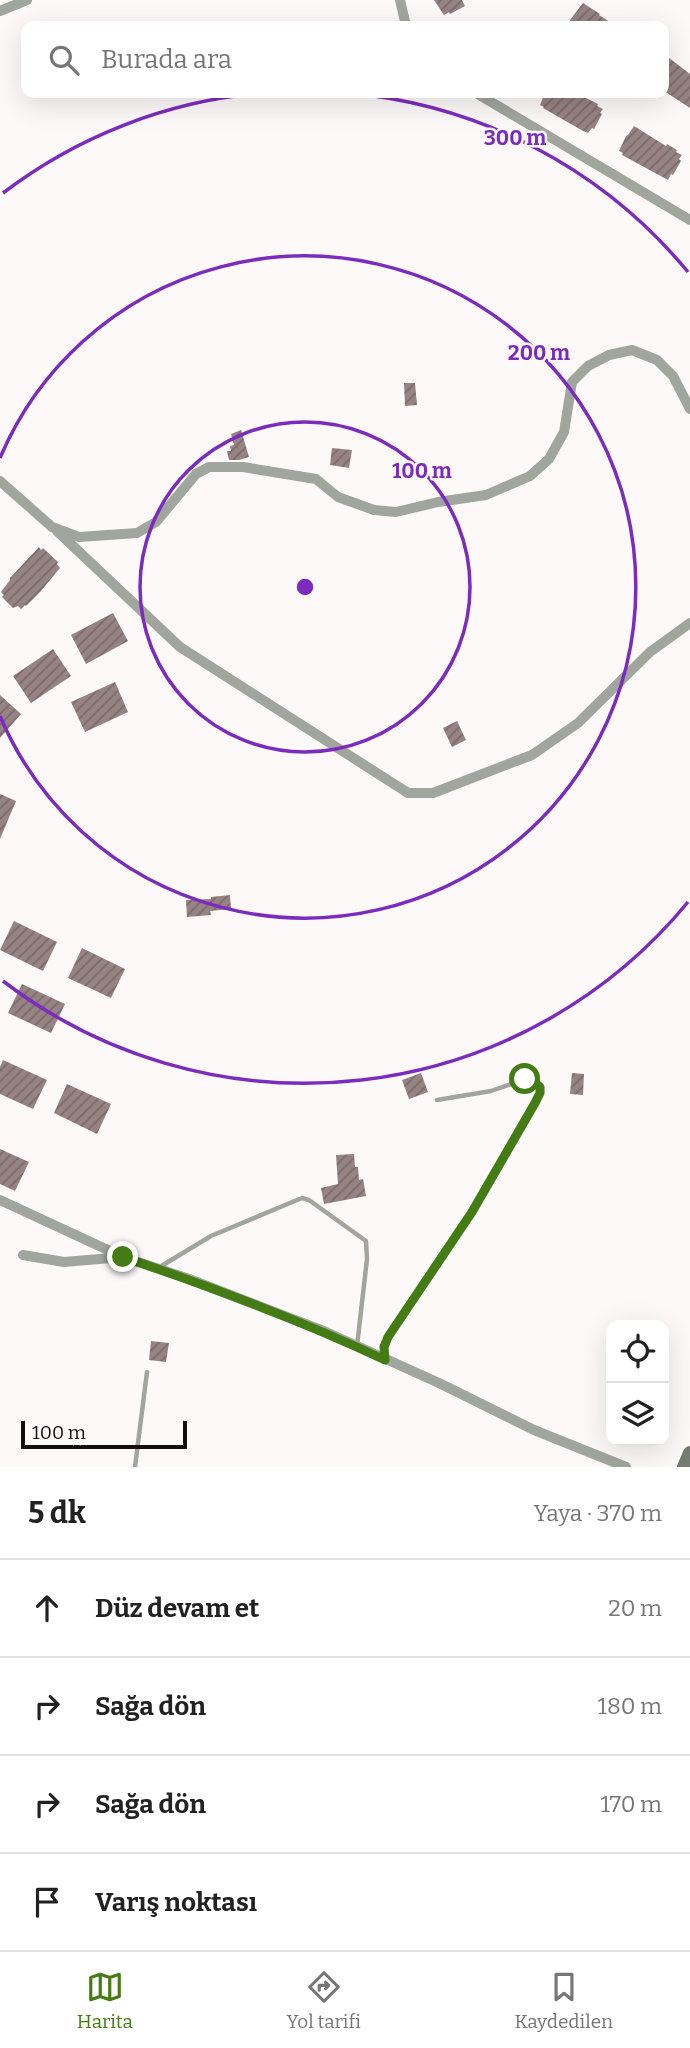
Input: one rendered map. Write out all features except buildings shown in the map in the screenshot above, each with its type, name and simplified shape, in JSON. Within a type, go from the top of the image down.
[{"type":"main road","points":[[684,1467],[690,1453]]},
{"type":"street","points":[[0,11],[27,0]]},
{"type":"street","points":[[400,0],[405,21]]},
{"type":"street","points":[[484,98],[690,220]]},
{"type":"street","points":[[52,527],[79,537],[136,533],[156,522],[196,474],[209,467],[243,467],[316,479],[338,496],[374,510],[396,512],[486,495],[530,476],[549,459],[564,432],[572,382],[587,366],[609,355],[632,350],[657,360],[673,376],[690,409]]},
{"type":"street","points":[[0,481],[180,647],[408,793],[433,793],[532,755],[578,723],[650,652],[690,623]]},
{"type":"street","points":[[0,1200],[123,1257],[189,1279],[326,1332],[534,1430],[626,1467]]},
{"type":"street","points":[[23,1255],[64,1262],[123,1257]]},
{"type":"lane","points":[[385,1360],[384,1347],[388,1337],[472,1212],[535,1103],[540,1087],[531,1079],[525,1079],[491,1091],[437,1100]]},
{"type":"lane","points":[[157,1269],[211,1236],[302,1198],[309,1200],[366,1241],[367,1259],[357,1346]]},
{"type":"lane","points":[[135,1467],[147,1371]]},
{"type":"route","points":[[123,1257],[189,1279],[326,1332],[385,1360],[385,1342],[472,1212],[540,1093],[537,1082],[525,1079]]}]
